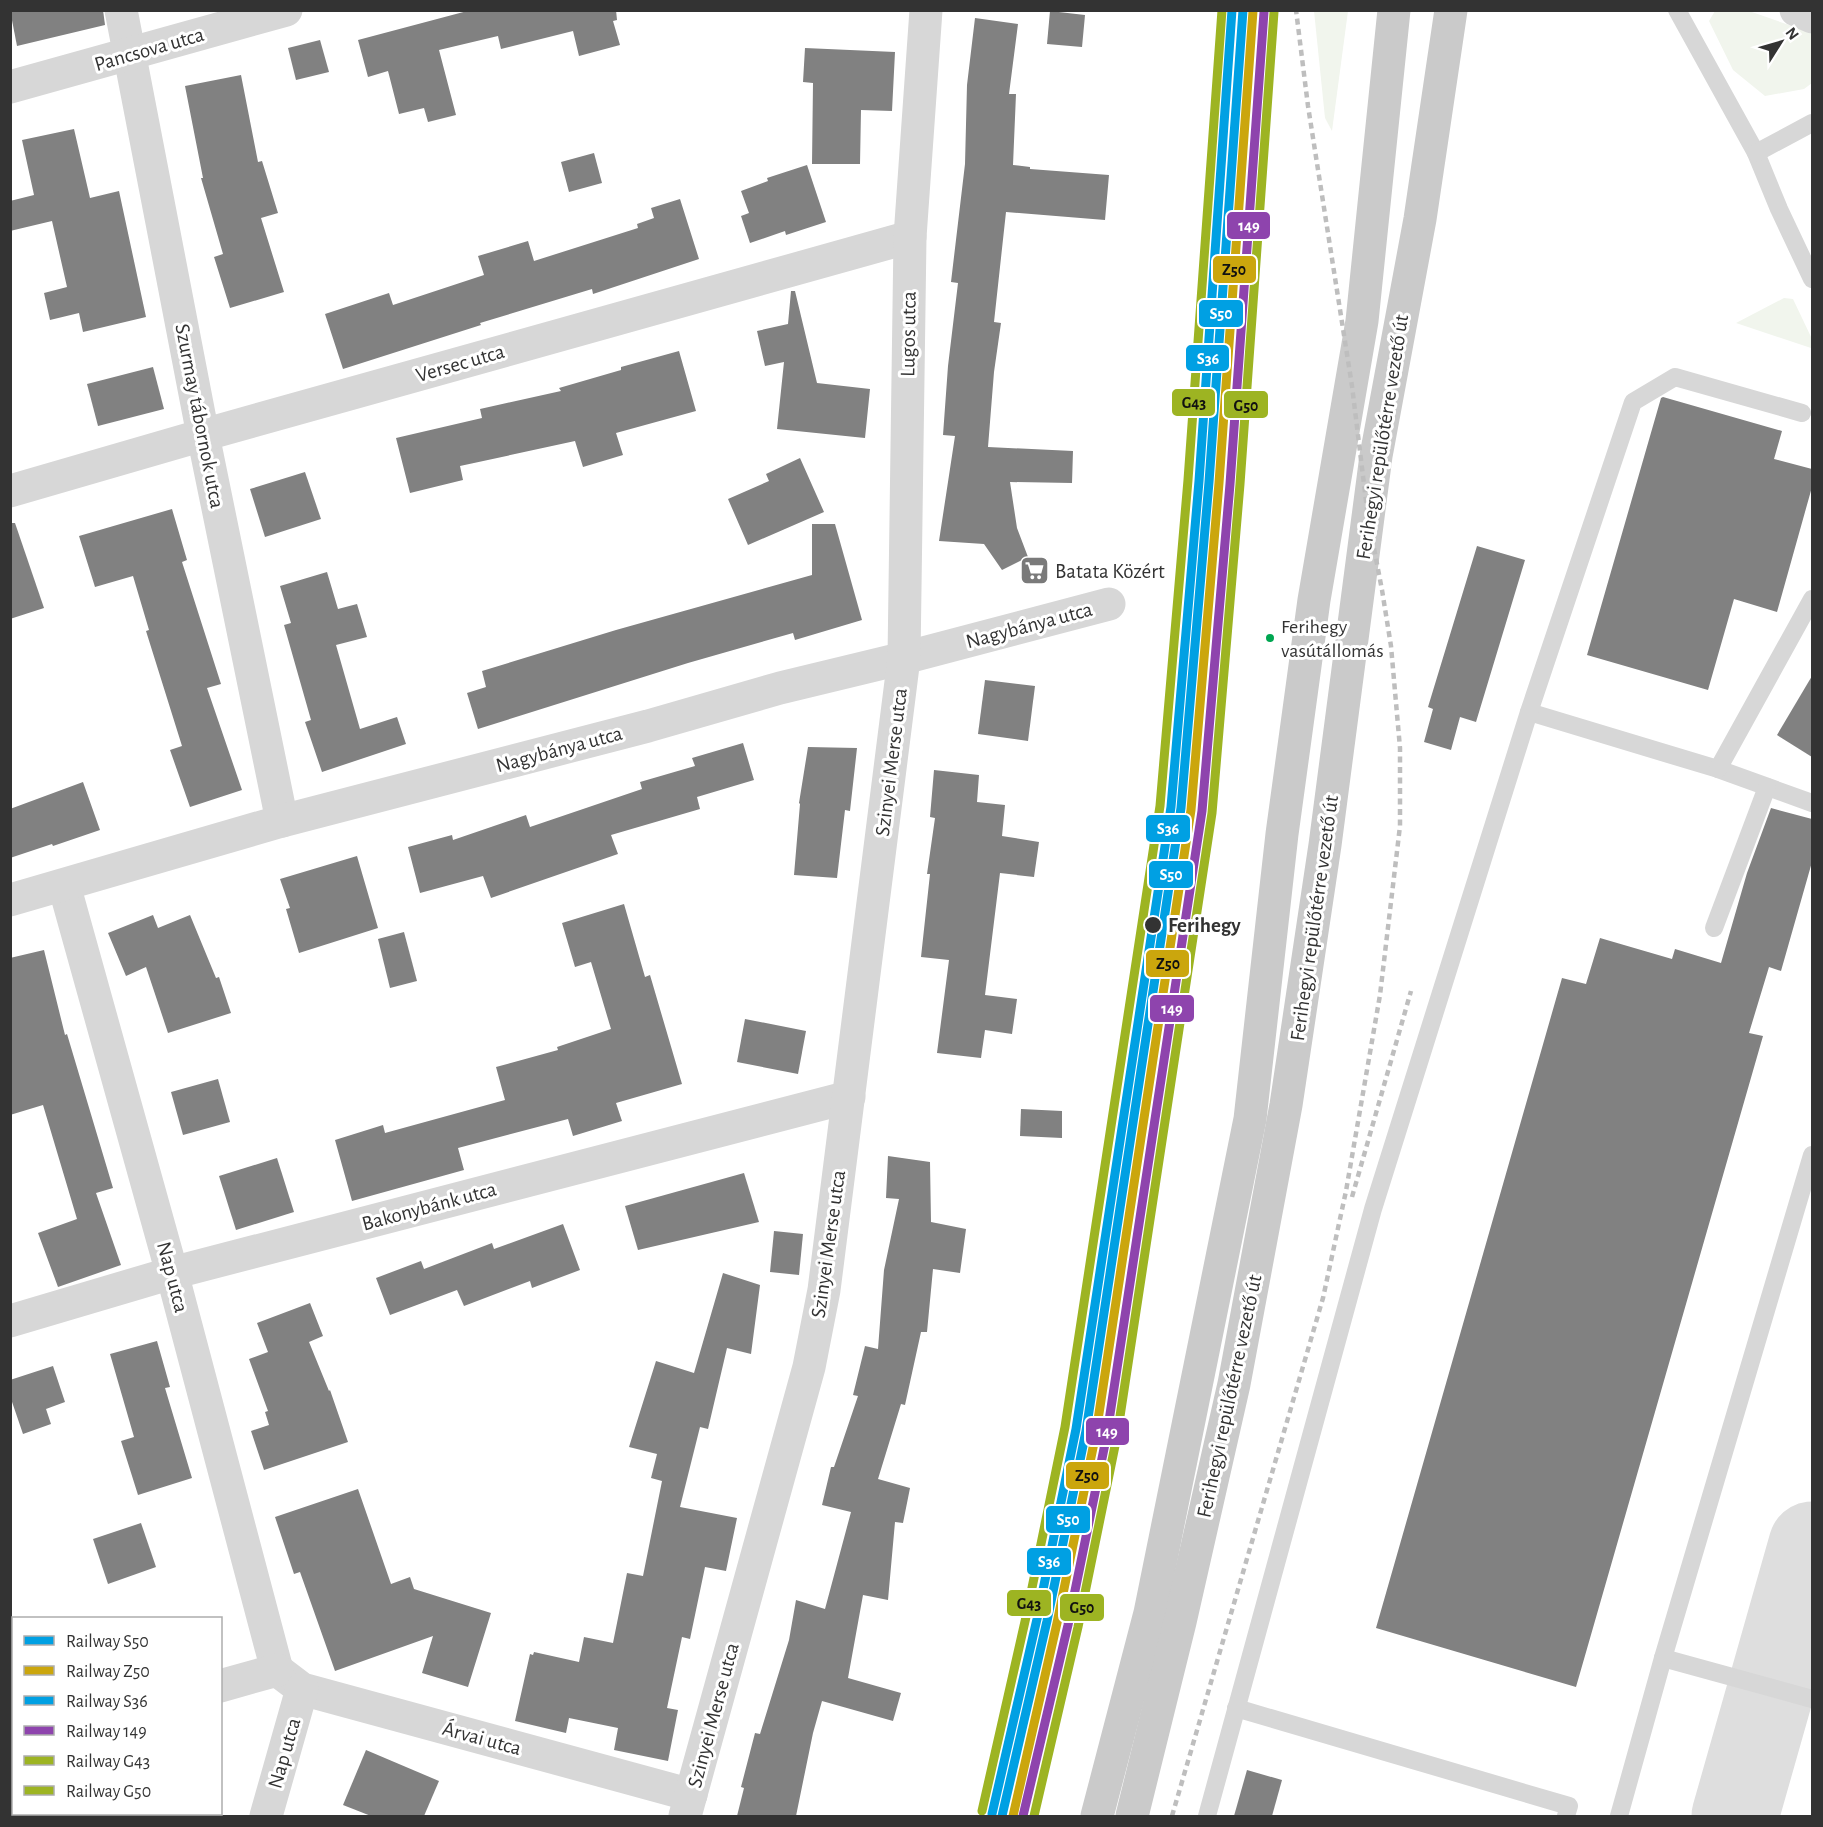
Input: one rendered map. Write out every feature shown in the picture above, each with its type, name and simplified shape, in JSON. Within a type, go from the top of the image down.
[{"type":"main road","name":"Ferihegyi repülőtérre vezető út","points":[[1097,1816],[1150,1613],[1250,1119],[1282,834],[1314,600],[1362,321],[1394,10]]},
{"type":"main road","name":"Ferihegyi repülőtérre vezető út","points":[[1132,1816],[1177,1634],[1234,1384],[1286,1105],[1325,845],[1376,456],[1419,219],[1451,10]]},
{"type":"street","name":"Szurmay tábornok utca","points":[[121,10],[203,435],[282,821]]},
{"type":"street","name":"Pancsova utca","points":[[10,87],[286,10]]},
{"type":"street","name":"Lugos utca","points":[[904,658],[910,237],[927,10]]},
{"type":"street","points":[[1797,10],[1812,17]]},
{"type":"street","name":"Versec utca","points":[[10,491],[910,237]]},
{"type":"street","name":"Nagybánya utca","points":[[10,900],[282,821],[648,726],[780,688],[1109,604]]},
{"type":"street","name":"Szinyei Merse utca","points":[[688,1806],[809,1367],[824,1290],[904,658]]},
{"type":"street","name":"Nap utca","points":[[63,885],[172,1273],[290,1679],[266,1816]]},
{"type":"street","name":"Bakonybánk utca","points":[[10,1321],[172,1273],[849,1097]]},
{"type":"street","points":[[222,1686],[290,1679]]},
{"type":"street","name":"Árvai utca","points":[[290,1679],[688,1806]]},
{"type":"lane","points":[[1677,10],[1756,153],[1812,279]]},
{"type":"lane","points":[[1756,153],[1812,123]]},
{"type":"lane","points":[[1207,1816],[1373,1209],[1529,712],[1633,402],[1675,377],[1802,413]]},
{"type":"lane","points":[[1718,769],[1812,599]]},
{"type":"lane","points":[[1529,712],[1718,769],[1812,803]]},
{"type":"lane","points":[[1714,928],[1767,787]]},
{"type":"lane","points":[[1619,1816],[1663,1658],[1812,1155]]},
{"type":"lane","points":[[1663,1658],[1812,1700]]},
{"type":"lane","points":[[1236,1708],[1569,1806],[1566,1816]]},
{"type":"shaded area","points":[[1314,11],[1348,11],[1332,131],[1325,118]]},
{"type":"shaded area","points":[[1715,11],[1749,11],[1789,25],[1812,30],[1812,83],[1804,89],[1765,96],[1733,70],[1709,21]]},
{"type":"shaded area","points":[[1784,298],[1793,299],[1812,339],[1811,348],[1736,323]]},
{"type":"building","points":[[10,10],[103,10],[105,25],[17,46]]},
{"type":"building","points":[[471,10],[616,10],[617,20],[613,21],[620,45],[579,56],[573,31],[501,49],[498,36],[439,50],[456,115],[428,122],[424,108],[399,114],[388,71],[368,77],[358,40]]},
{"type":"building","points":[[1050,11],[1085,15],[1082,47],[1047,44]]},
{"type":"building","points":[[975,18],[1018,24],[1009,94],[1016,94],[1013,165],[1030,167],[1030,169],[1109,175],[1105,220],[1006,212],[994,322],[1001,323],[994,372],[988,447],[1073,451],[1072,483],[1010,482],[1017,528],[1028,557],[1002,570],[984,544],[939,541],[955,436],[943,435],[948,366],[958,283],[951,282],[965,164],[967,85]]},
{"type":"building","points":[[320,40],[329,72],[296,80],[288,48]]},
{"type":"building","points":[[805,48],[895,52],[892,111],[861,110],[860,164],[812,164],[813,83],[803,82]]},
{"type":"building","points":[[241,75],[258,162],[262,161],[278,213],[261,218],[284,292],[230,308],[214,257],[223,254],[201,178],[203,178],[185,86]]},
{"type":"building","points":[[74,129],[90,198],[119,191],[146,317],[83,332],[79,313],[50,320],[44,293],[67,287],[52,221],[10,231],[10,201],[34,195],[22,140]]},
{"type":"building","points":[[594,153],[602,183],[569,192],[561,162]]},
{"type":"building","points":[[807,165],[826,222],[786,235],[785,231],[750,243],[741,216],[749,213],[741,191],[768,181],[767,178]]},
{"type":"building","points":[[680,199],[699,259],[593,294],[592,289],[480,323],[481,325],[343,369],[325,314],[389,293],[393,305],[484,275],[478,256],[528,241],[534,261],[638,228],[637,224],[654,218],[651,208]]},
{"type":"building","points":[[791,291],[795,291],[817,383],[870,389],[865,438],[777,429],[784,362],[765,366],[757,331],[788,324]]},
{"type":"building","points":[[679,351],[696,411],[616,433],[623,455],[583,467],[575,441],[460,466],[463,480],[410,493],[396,438],[482,418],[480,409],[561,391],[559,388]]},
{"type":"building","points":[[153,367],[164,409],[98,426],[87,384]]},
{"type":"building","points":[[1663,397],[1782,431],[1774,459],[1812,469],[1812,487],[1777,612],[1734,599],[1708,690],[1587,655]]},
{"type":"building","points":[[800,458],[824,512],[748,545],[728,499],[769,481],[766,474]]},
{"type":"building","points":[[305,472],[321,519],[265,537],[250,489]]},
{"type":"building","points":[[172,509],[187,560],[182,562],[221,684],[207,688],[242,790],[190,807],[170,750],[182,746],[146,631],[149,630],[133,576],[95,587],[79,536]]},
{"type":"building","points":[[10,523],[15,523],[44,608],[10,619]]},
{"type":"building","points":[[812,524],[835,524],[862,620],[795,640],[793,633],[688,663],[478,729],[467,693],[486,687],[482,671],[616,630],[812,575]]},
{"type":"building","points":[[1477,546],[1525,560],[1476,722],[1460,717],[1451,750],[1424,742],[1433,709],[1428,707]]},
{"type":"building","points":[[327,572],[338,609],[357,604],[367,637],[336,645],[360,729],[397,717],[406,744],[322,772],[305,722],[311,720],[284,625],[291,623],[280,586]]},
{"type":"building","points":[[1812,676],[1812,757],[1777,735]]},
{"type":"building","points":[[985,680],[1035,686],[1028,741],[978,734]]},
{"type":"building","points":[[743,743],[754,780],[697,797],[700,809],[611,835],[618,854],[491,898],[483,876],[420,893],[408,847],[452,835],[453,840],[526,815],[530,827],[642,789],[640,782],[695,766],[692,758]]},
{"type":"building","points":[[808,747],[857,748],[850,811],[845,810],[837,878],[794,875],[799,803]]},
{"type":"building","points":[[934,770],[979,775],[977,802],[1005,805],[1002,836],[1039,842],[1034,877],[1000,873],[985,995],[1017,999],[1012,1034],[985,1030],[981,1058],[937,1053],[949,960],[921,957],[930,874],[927,874],[935,818],[930,817]]},
{"type":"building","points":[[83,782],[100,830],[10,858],[10,809]]},
{"type":"building","points":[[1771,808],[1812,819],[1812,862],[1781,971],[1769,967],[1749,1033],[1763,1036],[1576,1687],[1376,1628],[1562,978],[1586,984],[1600,938],[1672,959],[1675,949],[1721,963],[1747,873]]},
{"type":"building","points":[[357,856],[378,928],[299,953],[286,909],[290,908],[280,879]]},
{"type":"building","points":[[624,904],[645,977],[650,975],[682,1084],[616,1103],[622,1121],[573,1136],[568,1119],[458,1148],[464,1170],[352,1201],[335,1140],[383,1125],[385,1133],[505,1100],[496,1067],[558,1050],[557,1047],[611,1029],[591,962],[575,967],[562,923]]},
{"type":"building","points":[[153,915],[158,928],[190,915],[216,978],[219,977],[231,1013],[168,1033],[146,967],[126,976],[108,933]]},
{"type":"building","points":[[404,932],[417,981],[390,988],[378,939]]},
{"type":"building","points":[[44,950],[65,1035],[67,1034],[113,1188],[96,1193],[121,1265],[58,1287],[38,1233],[77,1219],[43,1105],[10,1115],[10,958]]},
{"type":"building","points":[[745,1019],[806,1031],[798,1074],[737,1062]]},
{"type":"building","points":[[218,1079],[230,1122],[183,1135],[171,1092]]},
{"type":"building","points":[[1021,1109],[1062,1111],[1062,1138],[1020,1136]]},
{"type":"building","points":[[888,1156],[930,1162],[931,1222],[966,1229],[960,1273],[933,1269],[927,1332],[921,1332],[905,1405],[901,1404],[878,1479],[910,1488],[903,1523],[895,1522],[888,1600],[863,1595],[848,1678],[901,1693],[893,1721],[822,1701],[796,1816],[737,1816],[744,1788],[741,1787],[755,1733],[760,1734],[789,1640],[796,1600],[825,1609],[851,1512],[822,1505],[831,1467],[834,1467],[858,1396],[853,1395],[865,1346],[878,1349],[884,1270],[899,1199],[886,1198]]},
{"type":"building","points":[[277,1158],[294,1212],[236,1230],[219,1176]]},
{"type":"building","points":[[744,1173],[759,1222],[638,1250],[625,1206]]},
{"type":"building","points":[[563,1224],[580,1270],[532,1288],[530,1281],[464,1306],[457,1290],[390,1315],[376,1278],[421,1261],[424,1269],[492,1243],[494,1249]]},
{"type":"building","points":[[774,1231],[803,1234],[799,1275],[770,1272]]},
{"type":"building","points":[[723,1273],[760,1285],[751,1354],[727,1348],[708,1429],[700,1427],[680,1507],[737,1518],[726,1571],[705,1567],[690,1639],[682,1637],[667,1708],[678,1710],[668,1761],[614,1750],[618,1728],[569,1718],[566,1733],[515,1721],[530,1654],[533,1655],[534,1652],[579,1662],[584,1637],[613,1643],[627,1573],[643,1576],[662,1481],[651,1478],[657,1454],[629,1447],[656,1361],[694,1373]]},
{"type":"building","points":[[310,1303],[323,1336],[309,1342],[330,1390],[348,1442],[264,1470],[251,1431],[269,1425],[265,1412],[268,1411],[249,1359],[268,1352],[257,1323]]},
{"type":"building","points":[[157,1341],[170,1387],[165,1388],[192,1478],[138,1495],[121,1441],[134,1437],[110,1354]]},
{"type":"building","points":[[53,1366],[65,1402],[46,1409],[51,1424],[23,1434],[10,1396],[10,1380]]},
{"type":"building","points":[[358,1489],[391,1584],[410,1577],[414,1589],[491,1613],[468,1687],[422,1673],[433,1636],[335,1671],[300,1572],[294,1574],[275,1517]]},
{"type":"building","points":[[141,1523],[156,1567],[108,1584],[93,1539]]},
{"type":"building","points":[[366,1750],[439,1781],[424,1816],[371,1816],[343,1805]]},
{"type":"building","points":[[1247,1770],[1282,1780],[1272,1816],[1234,1816]]},
{"type":"taxiway","points":[[1735,1816],[1812,1545]]},
{"type":"railway","points":[[1172,1816],[1323,1298],[1346,1191],[1380,995],[1400,826],[1400,748],[1391,646],[1368,517],[1352,386],[1308,106],[1296,10]]},
{"type":"railway","points":[[1352,1197],[1411,991]]},
{"type":"rail line","name":"G43","points":[[982,1811],[1026,1617],[1065,1427],[1160,806],[1188,480],[1222,10]]},
{"type":"rail line","name":"S36","points":[[992,1814],[1037,1619],[1076,1429],[1171,807],[1199,481],[1232,10]]},
{"type":"rail line","name":"S50","points":[[1002,1816],[1047,1621],[1086,1431],[1181,808],[1209,482],[1243,10]]},
{"type":"rail line","name":"Z50","points":[[1013,1816],[1057,1623],[1096,1433],[1191,810],[1219,483],[1253,11]]},
{"type":"rail line","name":"149","points":[[1023,1816],[1068,1625],[1107,1434],[1202,811],[1230,484],[1264,12]]},
{"type":"rail line","name":"G50","points":[[1034,1816],[1078,1627],[1117,1436],[1212,813],[1240,484],[1274,12]]},
{"type":"place","name":"Batata Közért","points":[[1034,571]]},
{"type":"place","name":"Ferihegy vasútállomás","points":[[1270,638]]},
{"type":"place","name":"Ferihegy","points":[[1153,925]]}]
